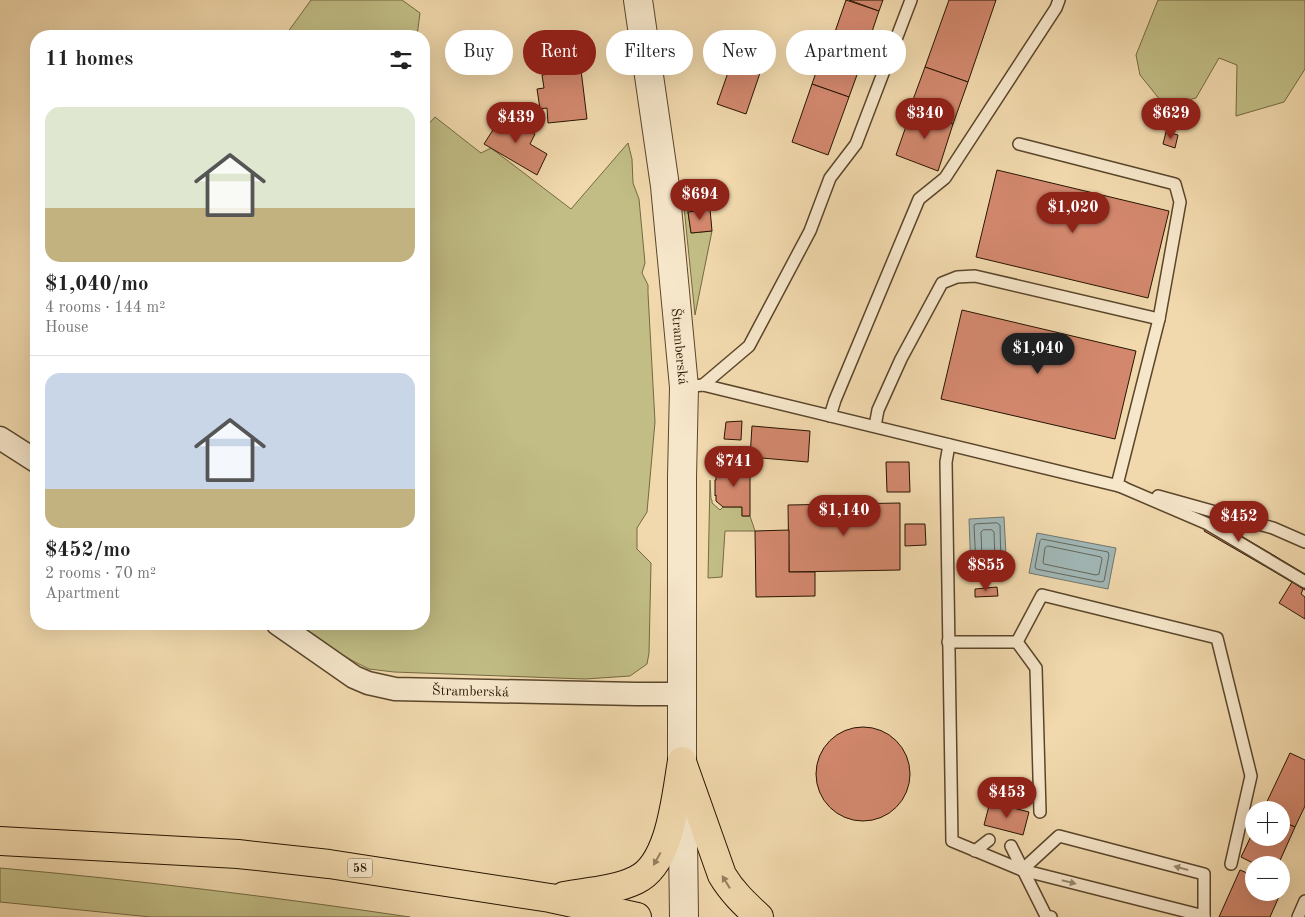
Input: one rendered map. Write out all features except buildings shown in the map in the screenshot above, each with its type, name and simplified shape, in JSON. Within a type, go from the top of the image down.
[{"type":"main road","name":"58","points":[[550,898],[621,886],[638,880],[651,869],[666,841],[682,761]]},
{"type":"main road","points":[[682,761],[722,875],[742,902],[760,917]]},
{"type":"main road","name":"58","points":[[0,840],[238,854],[311,862],[550,898],[637,917]]},
{"type":"main road","name":"58","points":[[550,898],[576,917]]},
{"type":"street","name":"Štramberská","points":[[638,0],[694,386],[682,477],[684,917]]},
{"type":"street","points":[[0,438],[30,457]]},
{"type":"street","name":"Štramberská","points":[[287,630],[354,677],[368,683],[395,689],[683,694]]},
{"type":"lane","points":[[694,386],[749,346],[810,231],[830,178],[856,144],[911,0]]},
{"type":"lane","points":[[830,416],[919,199],[945,178],[1056,8],[1059,0]]},
{"type":"lane","points":[[1019,144],[1175,184],[1180,202],[1159,319],[1117,485]]},
{"type":"lane","points":[[875,426],[878,410],[901,358],[933,298],[942,283],[957,277],[975,276],[1159,319]]},
{"type":"lane","points":[[694,386],[875,426],[1117,485],[1274,528],[1305,542]]},
{"type":"lane","points":[[949,445],[946,462],[952,841],[1022,870],[1204,916],[1204,874],[1059,836],[1022,870]]},
{"type":"lane","points":[[1117,485],[1208,524],[1305,582]]},
{"type":"lane","points":[[1016,642],[1042,595],[1217,638],[1251,776],[1232,864]]},
{"type":"lane","points":[[948,642],[1016,642]]},
{"type":"lane","points":[[1016,642],[1036,668],[1040,812]]},
{"type":"lane","points":[[975,851],[990,840]]},
{"type":"lane","points":[[1011,846],[1046,916],[1051,917]]},
{"type":"lane","points":[[1298,917],[1305,901]]},
{"type":"shaded area","points":[[311,0],[402,0],[420,13],[418,30],[289,30]]},
{"type":"shaded area","points":[[1158,0],[1305,0],[1305,69],[1284,102],[1236,116],[1237,65],[1219,58],[1196,98],[1180,102],[1161,101],[1140,75],[1136,55]]},
{"type":"shaded area","points":[[435,117],[481,153],[491,148],[571,209],[628,143],[632,159],[633,183],[639,199],[645,263],[642,273],[648,285],[655,422],[647,512],[637,528],[637,549],[651,563],[649,653],[647,664],[630,676],[585,679],[394,672],[369,669],[304,630],[430,630],[430,122]]},
{"type":"shaded area","points":[[684,207],[688,212],[691,233],[712,231],[695,315]]},
{"type":"shaded area","points":[[710,480],[712,503],[720,510],[723,507],[742,507],[742,516],[750,516],[755,531],[725,531],[722,577],[708,578]]},
{"type":"shaded area","points":[[0,868],[205,890],[410,917],[151,917],[0,902]]},
{"type":"water","points":[[1004,517],[1007,573],[971,573],[969,519]]},
{"type":"water","points":[[1037,533],[1116,548],[1108,589],[1029,573]]}]
